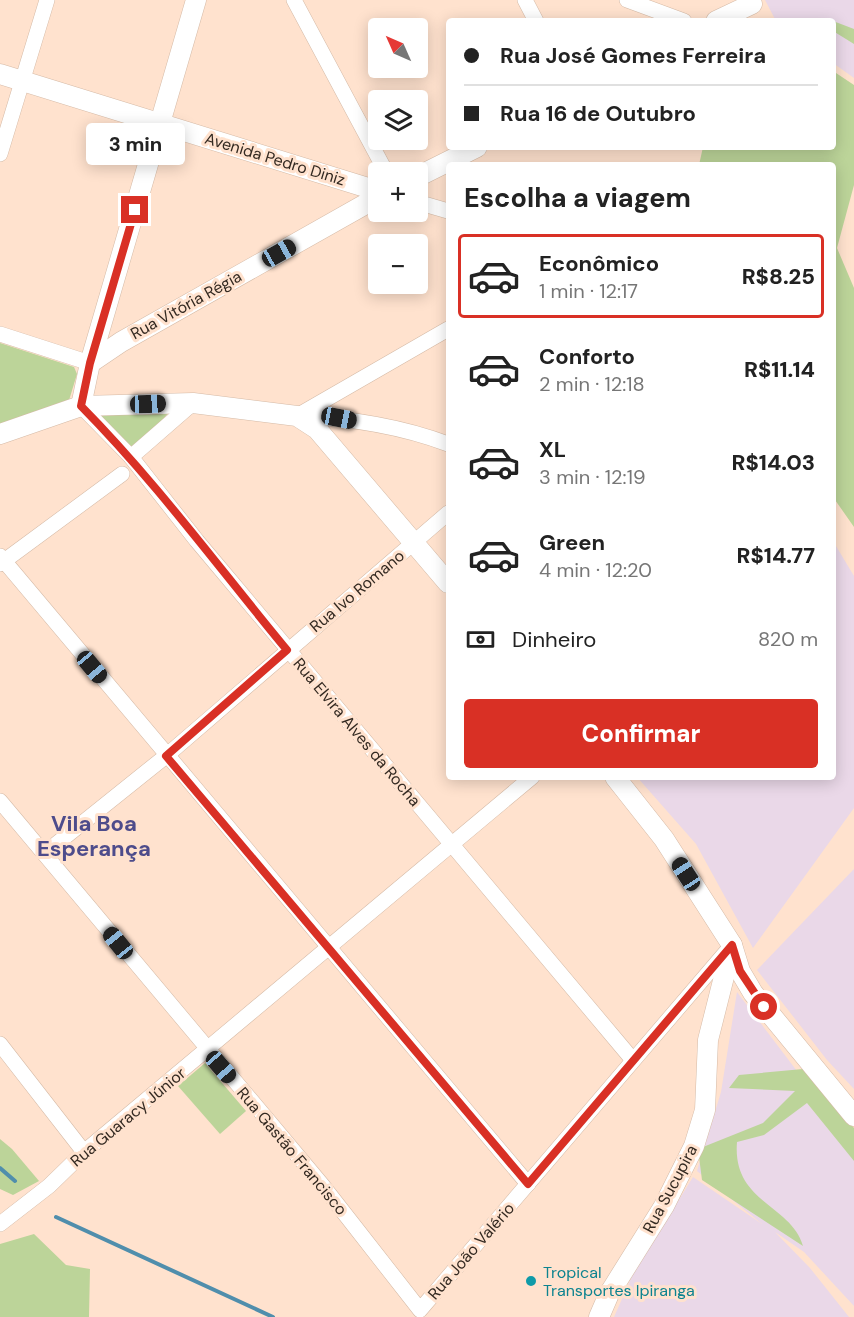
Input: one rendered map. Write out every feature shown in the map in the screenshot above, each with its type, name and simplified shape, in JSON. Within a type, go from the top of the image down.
[{"type":"street","points":[[0,154],[47,0]]},
{"type":"street","points":[[81,406],[90,363],[196,0]]},
{"type":"street","points":[[294,0],[381,162]]},
{"type":"street","points":[[525,0],[534,18]]},
{"type":"street","points":[[627,0],[676,18]]},
{"type":"street","points":[[722,18],[751,2]]},
{"type":"street","name":"Avenida Pedro Diniz","points":[[0,74],[368,188]]},
{"type":"street","points":[[447,162],[471,150]]},
{"type":"street","points":[[428,172],[446,162]]},
{"type":"street","name":"Rua Vitória Régia","points":[[90,363],[121,342],[368,203]]},
{"type":"street","points":[[428,205],[446,210]]},
{"type":"street","points":[[297,416],[446,330]]},
{"type":"street","points":[[0,334],[90,363]]},
{"type":"street","points":[[131,457],[193,403]]},
{"type":"street","points":[[0,434],[81,406],[193,403],[297,416],[339,418],[420,433],[446,443]]},
{"type":"street","name":"Rua Elvira Alves da Rocha","points":[[81,406],[131,457],[177,517],[287,650],[632,1059]]},
{"type":"street","points":[[297,416],[317,429],[446,581]]},
{"type":"street","points":[[122,474],[1,560],[528,1184]]},
{"type":"street","name":"Rua Ivo Romano","points":[[45,853],[166,756],[446,515]]},
{"type":"street","name":"Rua Guaracy Júnior","points":[[0,1224],[49,1186],[84,1152],[451,842],[528,780]]},
{"type":"street","points":[[617,780],[664,839],[732,945],[740,971],[753,993],[854,1116]]},
{"type":"street","name":"Rua Gastão Francisco","points":[[0,801],[323,1186],[420,1310]]},
{"type":"street","name":"Rua João Valério","points":[[420,1310],[632,1059],[732,945]]},
{"type":"street","name":"Rua Sucupira","points":[[599,1317],[609,1294],[664,1206],[694,1146],[705,1110],[708,1040],[732,945]]},
{"type":"street","points":[[0,1044],[84,1152]]},
{"type":"shaded area","points":[[765,0],[854,0],[854,78],[836,65],[836,18],[774,18]]},
{"type":"shaded area","points":[[836,546],[854,576],[854,808],[753,948],[696,844],[640,780],[836,780]]},
{"type":"shaded area","points":[[854,869],[854,1089],[827,1060],[757,970]]},
{"type":"shaded area","points":[[737,992],[800,1075],[854,1134],[854,1306],[804,1252],[775,1232],[810,1268],[849,1317],[614,1317],[633,1274],[693,1177],[762,1224],[697,1171],[721,1092]]},
{"type":"green space","points":[[836,22],[854,29],[854,44],[836,33]]},
{"type":"green space","points":[[836,73],[854,85],[854,185],[837,248],[854,288],[854,527],[836,501],[836,162],[700,162],[702,150],[836,150]]},
{"type":"green space","points":[[0,343],[74,367],[77,374],[67,407],[0,432]]},
{"type":"green space","points":[[172,409],[133,452],[94,413]]},
{"type":"green space","points":[[205,1063],[246,1111],[220,1134],[178,1086]]},
{"type":"green space","points":[[803,1069],[854,1128],[854,1161],[807,1103],[764,1135],[737,1142],[738,1162],[744,1178],[753,1191],[797,1232],[803,1246],[702,1180],[698,1149],[763,1123],[795,1091],[729,1088],[739,1075]]},
{"type":"green space","points":[[0,1139],[12,1149],[39,1181],[13,1195],[0,1189]]},
{"type":"green space","points":[[34,1234],[66,1265],[90,1269],[89,1317],[0,1317],[0,1244]]},
{"type":"waterway","points":[[0,1168],[15,1181]]},
{"type":"waterway","points":[[56,1217],[273,1317]]},
{"type":"place","name":"Tropical Transportes Ipiranga","points":[[531,1281]]},
{"type":"district","name":"Vila Boa Esperança","points":[[94,836]]},
{"type":"route","points":[[135,210],[90,363],[81,406],[131,457],[177,517],[287,650],[166,756],[528,1184],[632,1059],[732,945],[740,971],[764,1007]]}]
